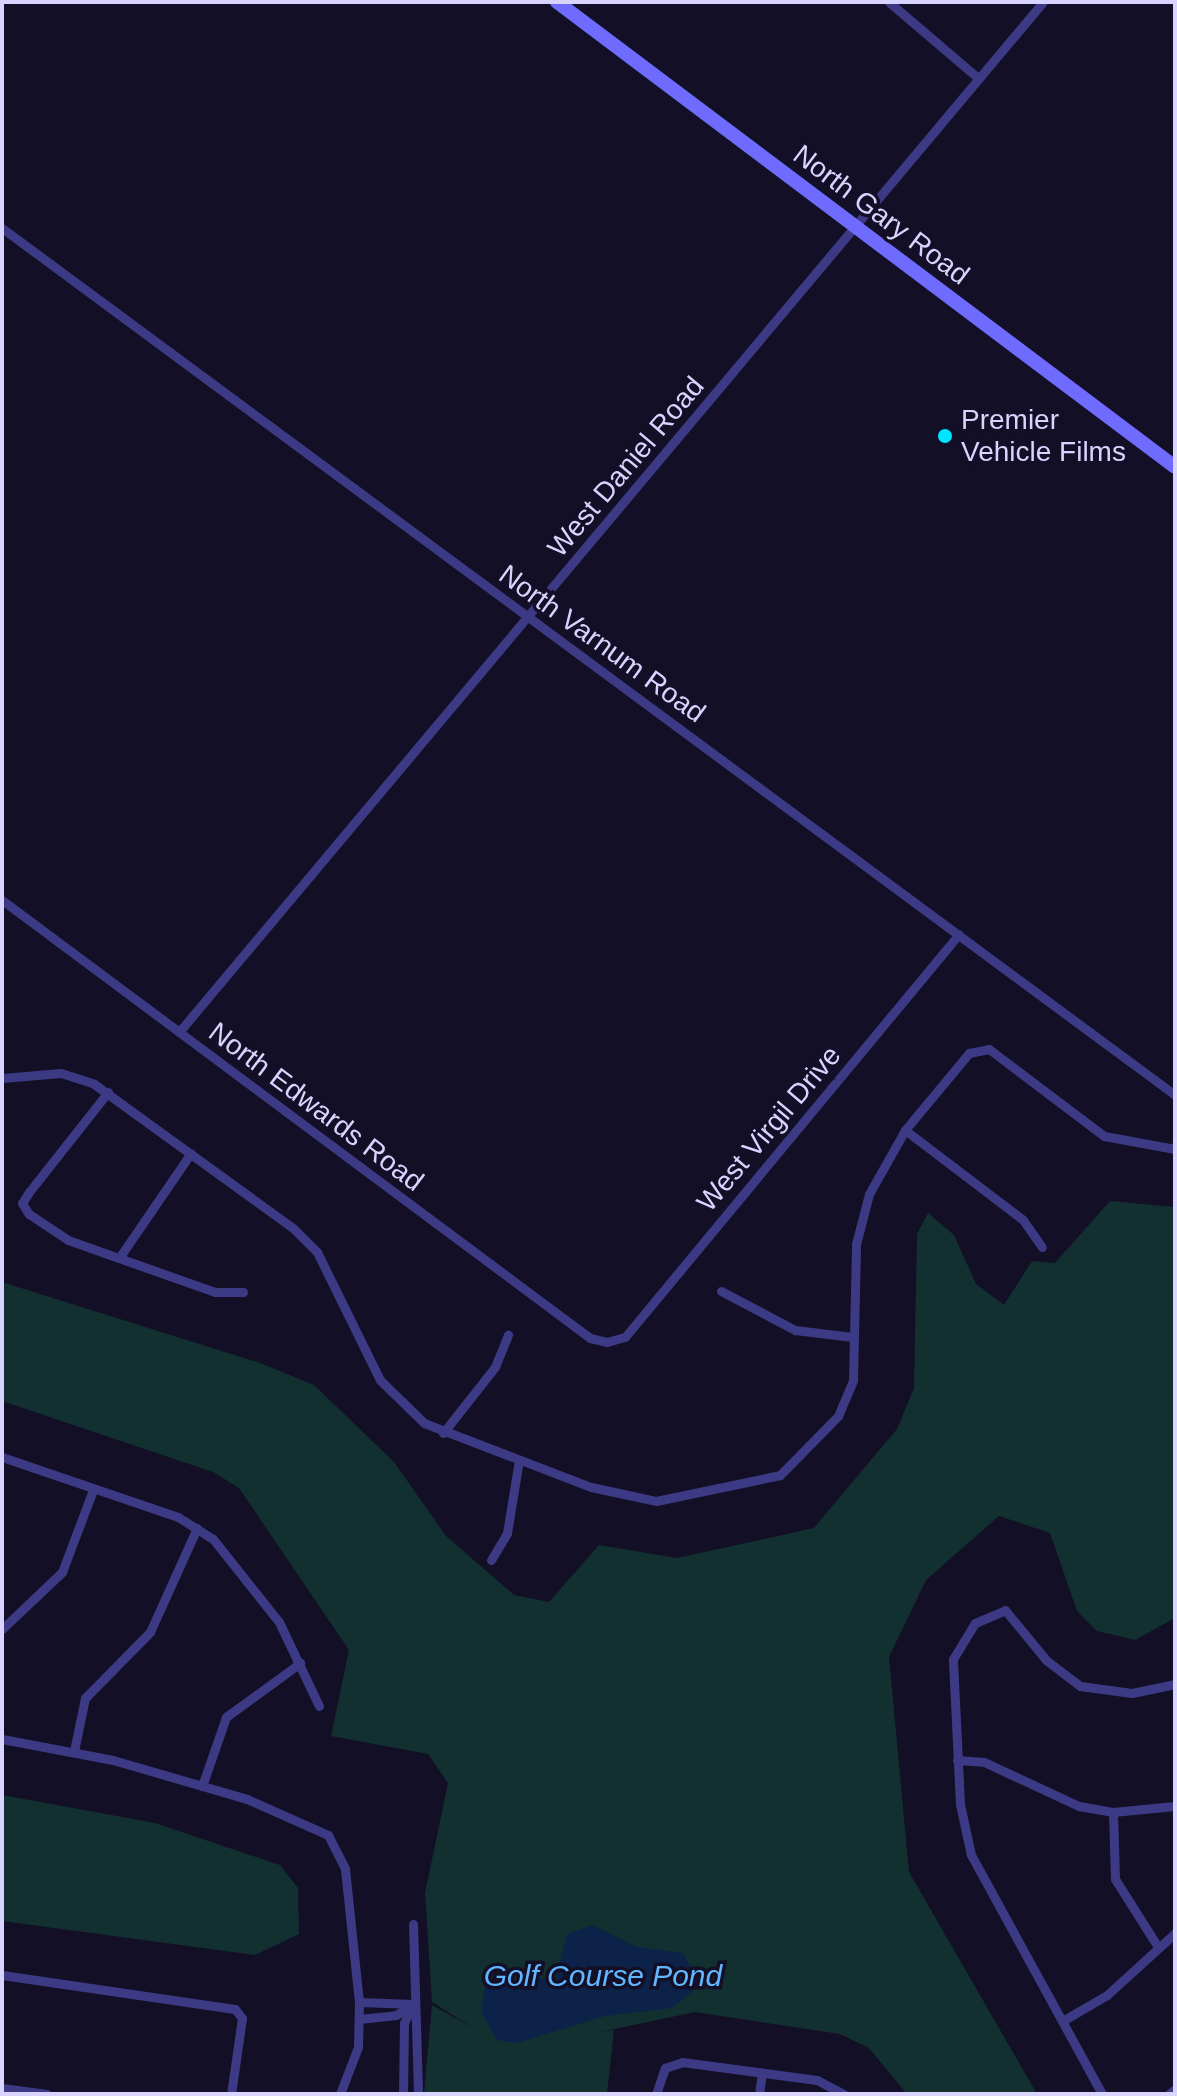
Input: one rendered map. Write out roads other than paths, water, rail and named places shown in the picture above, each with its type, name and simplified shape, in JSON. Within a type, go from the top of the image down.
[{"type":"street","name":"North Gary Road","points":[[557,2],[1175,467]]},
{"type":"street","points":[[889,2],[979,79]]},
{"type":"street","name":"West Daniel Road","points":[[179,1032],[1043,2]]},
{"type":"street","name":"North Varnum Road","points":[[2,228],[1175,1095]]},
{"type":"street","name":"North Edwards Road","points":[[2,900],[590,1338],[607,1342]]},
{"type":"street","name":"West Virgil Drive","points":[[607,1342],[625,1337],[959,934]]},
{"type":"street","points":[[2,1078],[61,1073],[108,1092],[305,1238],[380,1380],[443,1433],[591,1487],[676,1500],[780,1475],[846,1403],[862,1216],[905,1130],[979,1048],[1104,1136],[1175,1149]]},
{"type":"street","points":[[108,1092],[22,1203],[68,1240],[215,1292],[243,1292]]},
{"type":"street","points":[[905,1130],[1023,1220],[1042,1247]]},
{"type":"street","points":[[119,1258],[191,1153]]},
{"type":"street","points":[[721,1291],[795,1330],[853,1337]]},
{"type":"street","points":[[443,1433],[495,1367],[508,1335]]},
{"type":"street","points":[[2,1457],[197,1528],[238,1569],[300,1663],[319,1706]]},
{"type":"street","points":[[491,1560],[507,1533],[519,1460]]},
{"type":"street","points":[[2,1629],[66,1564],[93,1490]]},
{"type":"street","points":[[74,1751],[85,1698],[150,1632],[197,1528]]},
{"type":"street","points":[[1102,2094],[971,1855],[957,1760],[953,1659],[975,1623],[1005,1610],[1046,1660],[1080,1686],[1132,1693],[1175,1684]]},
{"type":"street","points":[[202,1786],[217,1731],[242,1702],[300,1663]]},
{"type":"street","points":[[2,1739],[74,1751],[202,1786],[288,1812],[328,1835],[345,1869],[359,2002],[358,2047],[340,2094]]},
{"type":"street","points":[[957,1760],[984,1762],[1036,1791],[1113,1812],[1175,1806]]},
{"type":"street","points":[[1113,1812],[1115,1879],[1158,1947]]},
{"type":"street","points":[[413,1924],[413,2004],[421,2023],[418,2094]]},
{"type":"street","points":[[1064,2020],[1107,1995],[1175,1933]]},
{"type":"street","points":[[2,1975],[235,2009],[242,2018],[231,2094]]},
{"type":"street","points":[[359,2002],[413,2004]]},
{"type":"street","points":[[359,2019],[396,2015],[413,2004]]},
{"type":"street","points":[[403,2094],[404,2023],[413,2004]]},
{"type":"street","points":[[656,2094],[665,2068],[682,2062],[817,2080],[843,2094]]},
{"type":"street","points":[[759,2094],[762,2073]]},
{"type":"street","points":[[2,2088],[47,2094]]},
{"type":"street","points":[[1169,2094],[1175,2089]]},
{"type":"water","name":"Golf Course Pond","points":[[592,1925],[637,1947],[683,1953],[700,1985],[672,2008],[605,2016],[517,2043],[497,2040],[481,2012],[485,1985],[556,1977],[567,1934]]},
{"type":"place","name":"Premier Vehicle Films","points":[[945,436]]}]
